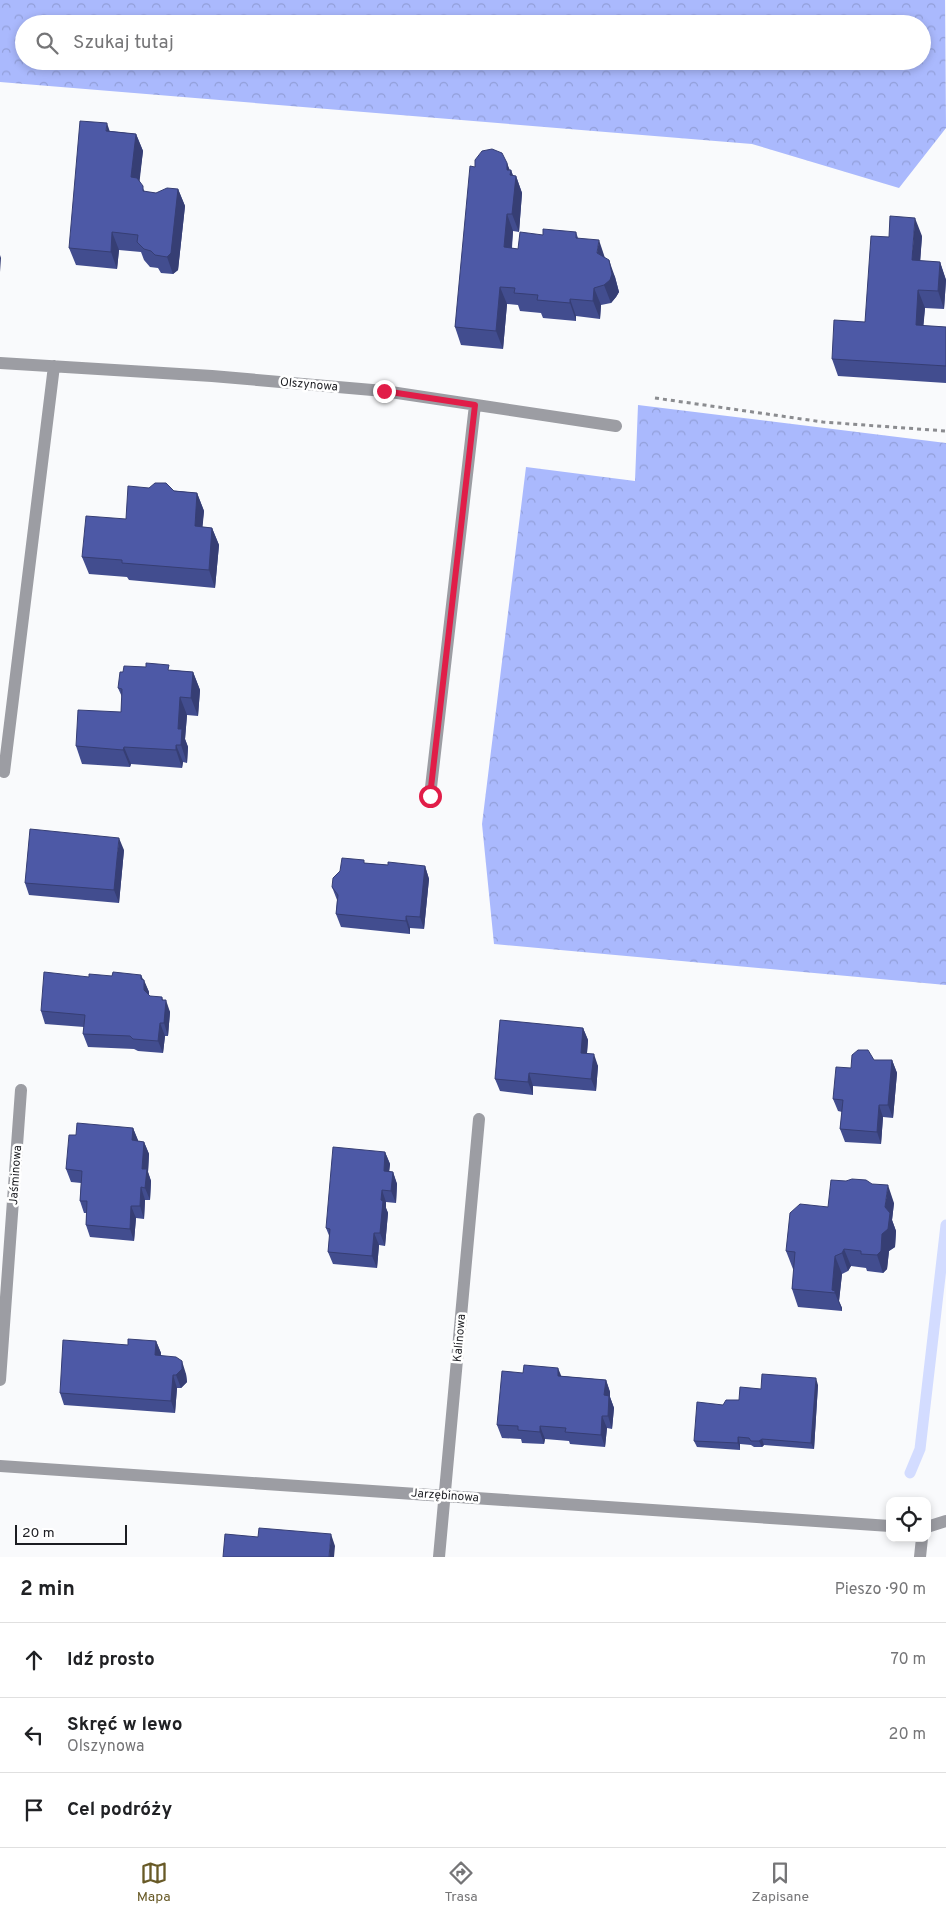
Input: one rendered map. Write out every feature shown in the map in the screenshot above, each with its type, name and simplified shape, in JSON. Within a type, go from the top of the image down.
[{"type":"street","name":"Olszynowa","points":[[0,363],[212,376],[374,390],[616,426]]},
{"type":"street","points":[[4,772],[54,366]]},
{"type":"street","points":[[430,796],[475,405]]},
{"type":"street","name":"Jaśminowa","points":[[0,1380],[21,1090]]},
{"type":"street","name":"Kalinowa","points":[[439,1557],[479,1119]]},
{"type":"street","name":"Jarzębinowa","points":[[0,1466],[886,1526]]},
{"type":"street","points":[[931,1526],[946,1521]]},
{"type":"street","points":[[920,1557],[922,1542]]},
{"type":"path","points":[[655,398],[823,422],[946,431]]},
{"type":"green space","points":[[0,0],[945,0],[946,128],[899,188],[752,144],[0,82]]},
{"type":"green space","points":[[638,405],[946,443],[946,985],[494,944],[482,824],[526,467],[635,481]]},
{"type":"building","points":[[80,121],[107,123],[106,131],[136,134],[131,177],[137,178],[143,186],[143,191],[156,193],[167,188],[178,189],[171,253],[167,257],[155,255],[151,251],[144,249],[137,242],[138,235],[112,232],[111,252],[69,248]]},
{"type":"building","points":[[492,149],[502,153],[507,163],[507,170],[511,170],[510,175],[516,176],[512,214],[507,214],[504,247],[518,249],[520,232],[543,235],[543,229],[576,232],[576,238],[599,240],[597,253],[609,260],[612,274],[610,280],[604,285],[594,288],[593,301],[570,299],[570,303],[537,300],[538,295],[514,293],[515,288],[500,287],[496,331],[455,327],[470,166],[475,167],[475,160],[482,151]]},
{"type":"building","points":[[890,216],[915,218],[912,260],[940,262],[938,291],[918,290],[916,325],[946,327],[946,366],[832,359],[834,320],[865,322],[871,236],[889,237]]},
{"type":"building","points":[[155,483],[166,483],[174,491],[197,493],[195,526],[212,528],[209,570],[122,563],[122,560],[82,557],[86,516],[126,519],[128,486],[149,488]]},
{"type":"building","points":[[146,663],[169,665],[168,670],[193,672],[191,698],[180,697],[178,729],[182,729],[181,745],[176,745],[176,750],[124,747],[123,750],[76,746],[78,710],[121,712],[122,689],[118,688],[120,672],[123,672],[124,666],[146,667]]},
{"type":"building","points":[[30,829],[119,838],[114,890],[25,883]]},
{"type":"building","points":[[342,858],[364,860],[364,863],[388,865],[388,862],[425,866],[420,917],[406,916],[406,921],[336,914],[338,895],[332,887],[333,878],[340,871]]},
{"type":"building","points":[[44,972],[89,977],[89,974],[112,976],[113,972],[141,975],[141,979],[144,980],[144,990],[150,996],[162,997],[162,1000],[166,1000],[164,1023],[160,1023],[158,1041],[133,1039],[130,1036],[83,1034],[85,1015],[41,1011]]},
{"type":"building","points":[[500,1020],[583,1028],[581,1053],[594,1054],[591,1079],[529,1073],[528,1082],[495,1079]]},
{"type":"building","points":[[858,1050],[868,1050],[874,1060],[892,1060],[888,1105],[879,1105],[877,1132],[840,1129],[843,1100],[833,1099],[836,1067],[851,1068],[852,1055]]},
{"type":"building","points":[[77,1123],[133,1128],[132,1140],[144,1142],[142,1169],[147,1169],[145,1188],[141,1187],[140,1206],[131,1206],[130,1229],[86,1225],[87,1201],[80,1201],[82,1171],[66,1169],[69,1135],[76,1135]]},
{"type":"building","points":[[333,1147],[385,1152],[384,1171],[393,1172],[391,1191],[382,1190],[381,1200],[383,1201],[380,1233],[374,1233],[372,1256],[328,1252],[330,1229],[326,1228]]},
{"type":"building","points":[[852,1179],[866,1180],[872,1184],[888,1185],[885,1207],[890,1213],[888,1229],[882,1234],[881,1251],[877,1255],[861,1254],[861,1251],[844,1249],[842,1253],[835,1256],[832,1290],[835,1293],[792,1289],[795,1252],[786,1251],[790,1213],[800,1204],[828,1207],[831,1180],[846,1181]]},
{"type":"building","points":[[128,1339],[156,1341],[155,1355],[176,1357],[182,1361],[182,1369],[176,1375],[173,1375],[171,1401],[60,1393],[63,1340],[128,1345]]},
{"type":"building","points":[[524,1365],[558,1368],[558,1376],[606,1380],[604,1395],[609,1396],[608,1416],[602,1416],[601,1435],[565,1432],[566,1428],[540,1426],[540,1432],[518,1430],[518,1426],[497,1425],[502,1371],[523,1373]]},
{"type":"building","points":[[762,1374],[816,1378],[811,1443],[762,1439],[751,1441],[749,1438],[738,1437],[738,1443],[694,1441],[697,1402],[723,1405],[726,1400],[739,1400],[740,1387],[761,1389]]},
{"type":"building","points":[[259,1528],[331,1534],[329,1557],[223,1557],[225,1534],[258,1537]]},
{"type":"waterway","points":[[910,1473],[920,1449],[946,1225]]},
{"type":"route","points":[[384,391],[475,405],[430,796]]}]
